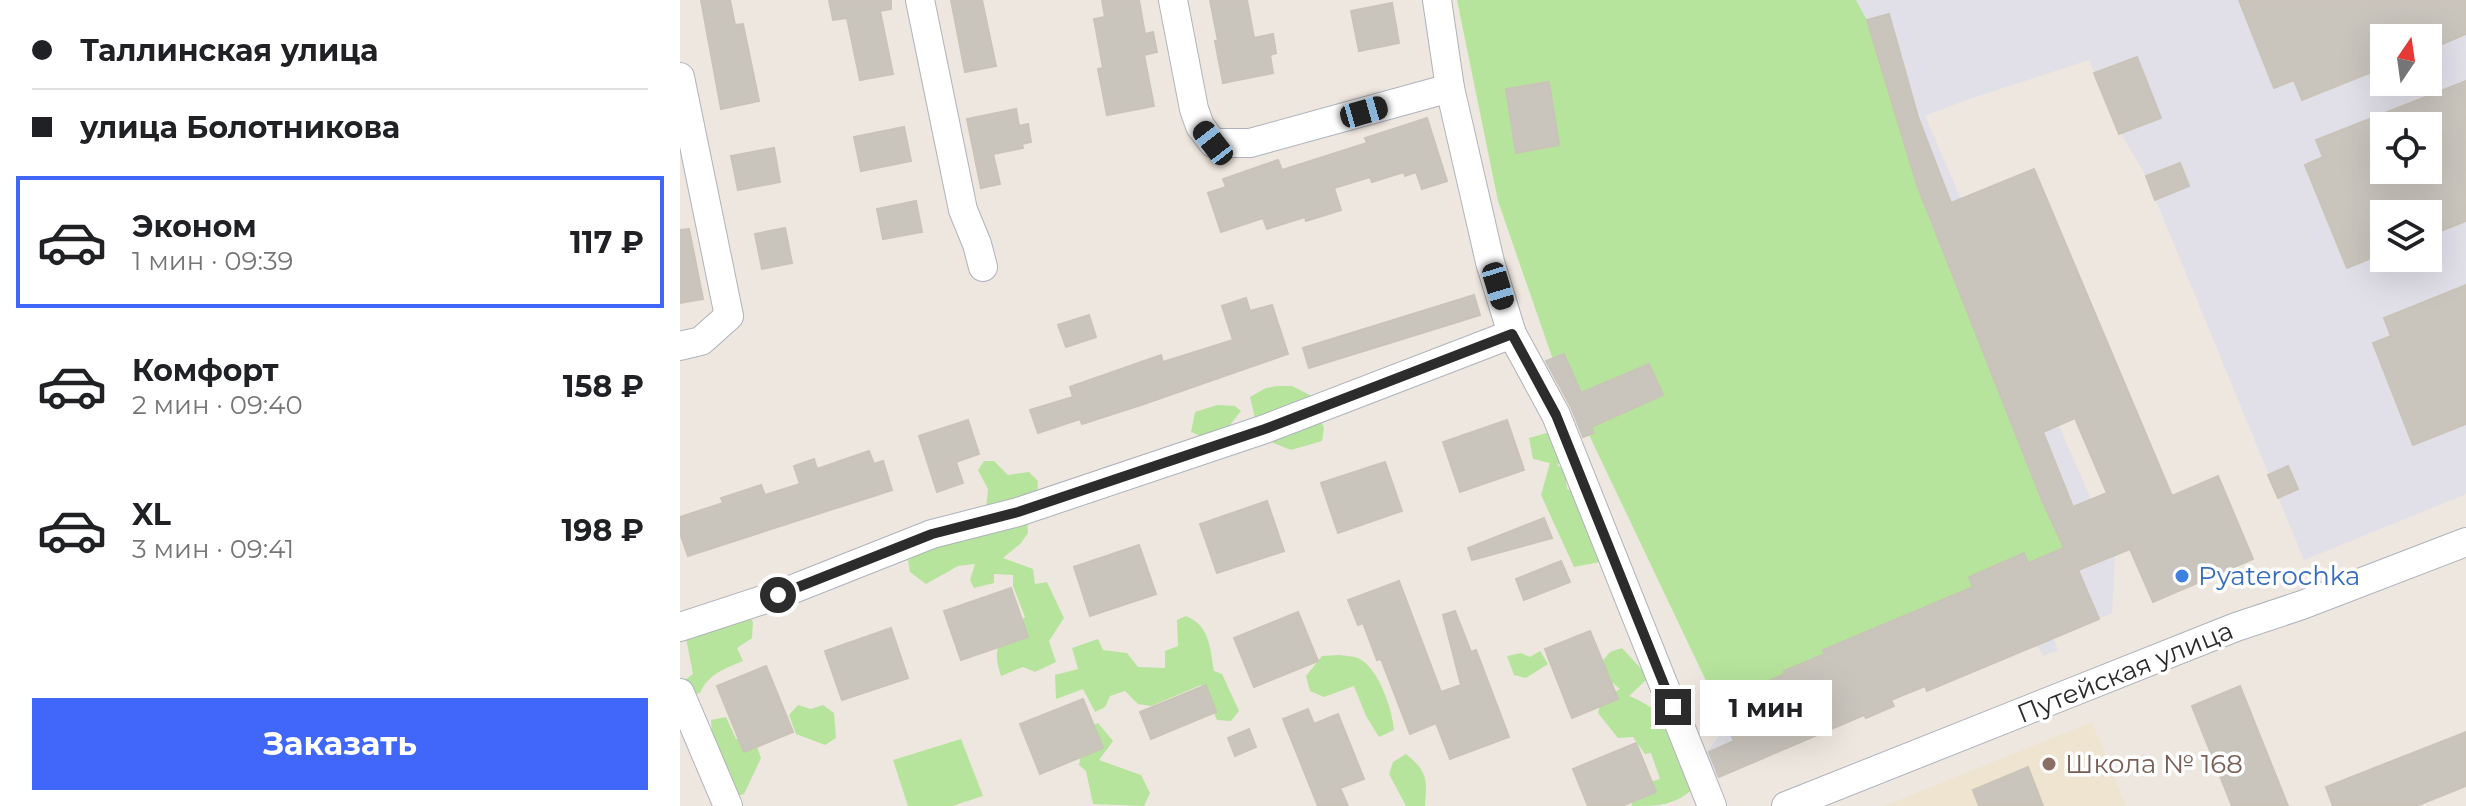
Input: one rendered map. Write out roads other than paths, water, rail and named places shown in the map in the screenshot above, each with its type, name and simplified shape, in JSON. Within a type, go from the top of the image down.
[{"type":"street","points":[[920,0],[963,210],[983,267]]},
{"type":"street","points":[[1173,0],[1194,109],[1200,126],[1213,143],[1250,143],[1450,88]]},
{"type":"street","points":[[1437,0],[1450,88],[1490,262],[1512,334],[1556,415],[1712,806]]},
{"type":"street","points":[[680,77],[729,316],[701,341],[680,346]]},
{"type":"street","points":[[680,627],[778,595],[932,534],[1018,512],[1265,429],[1512,334]]},
{"type":"street","name":"Путейская улица","points":[[1786,806],[2236,627],[2466,542]]},
{"type":"street","points":[[680,693],[728,806]]},
{"type":"place","name":"Pyaterochka","points":[[2182,576]]},
{"type":"place","name":"Школа № 168","points":[[2049,764]]}]
